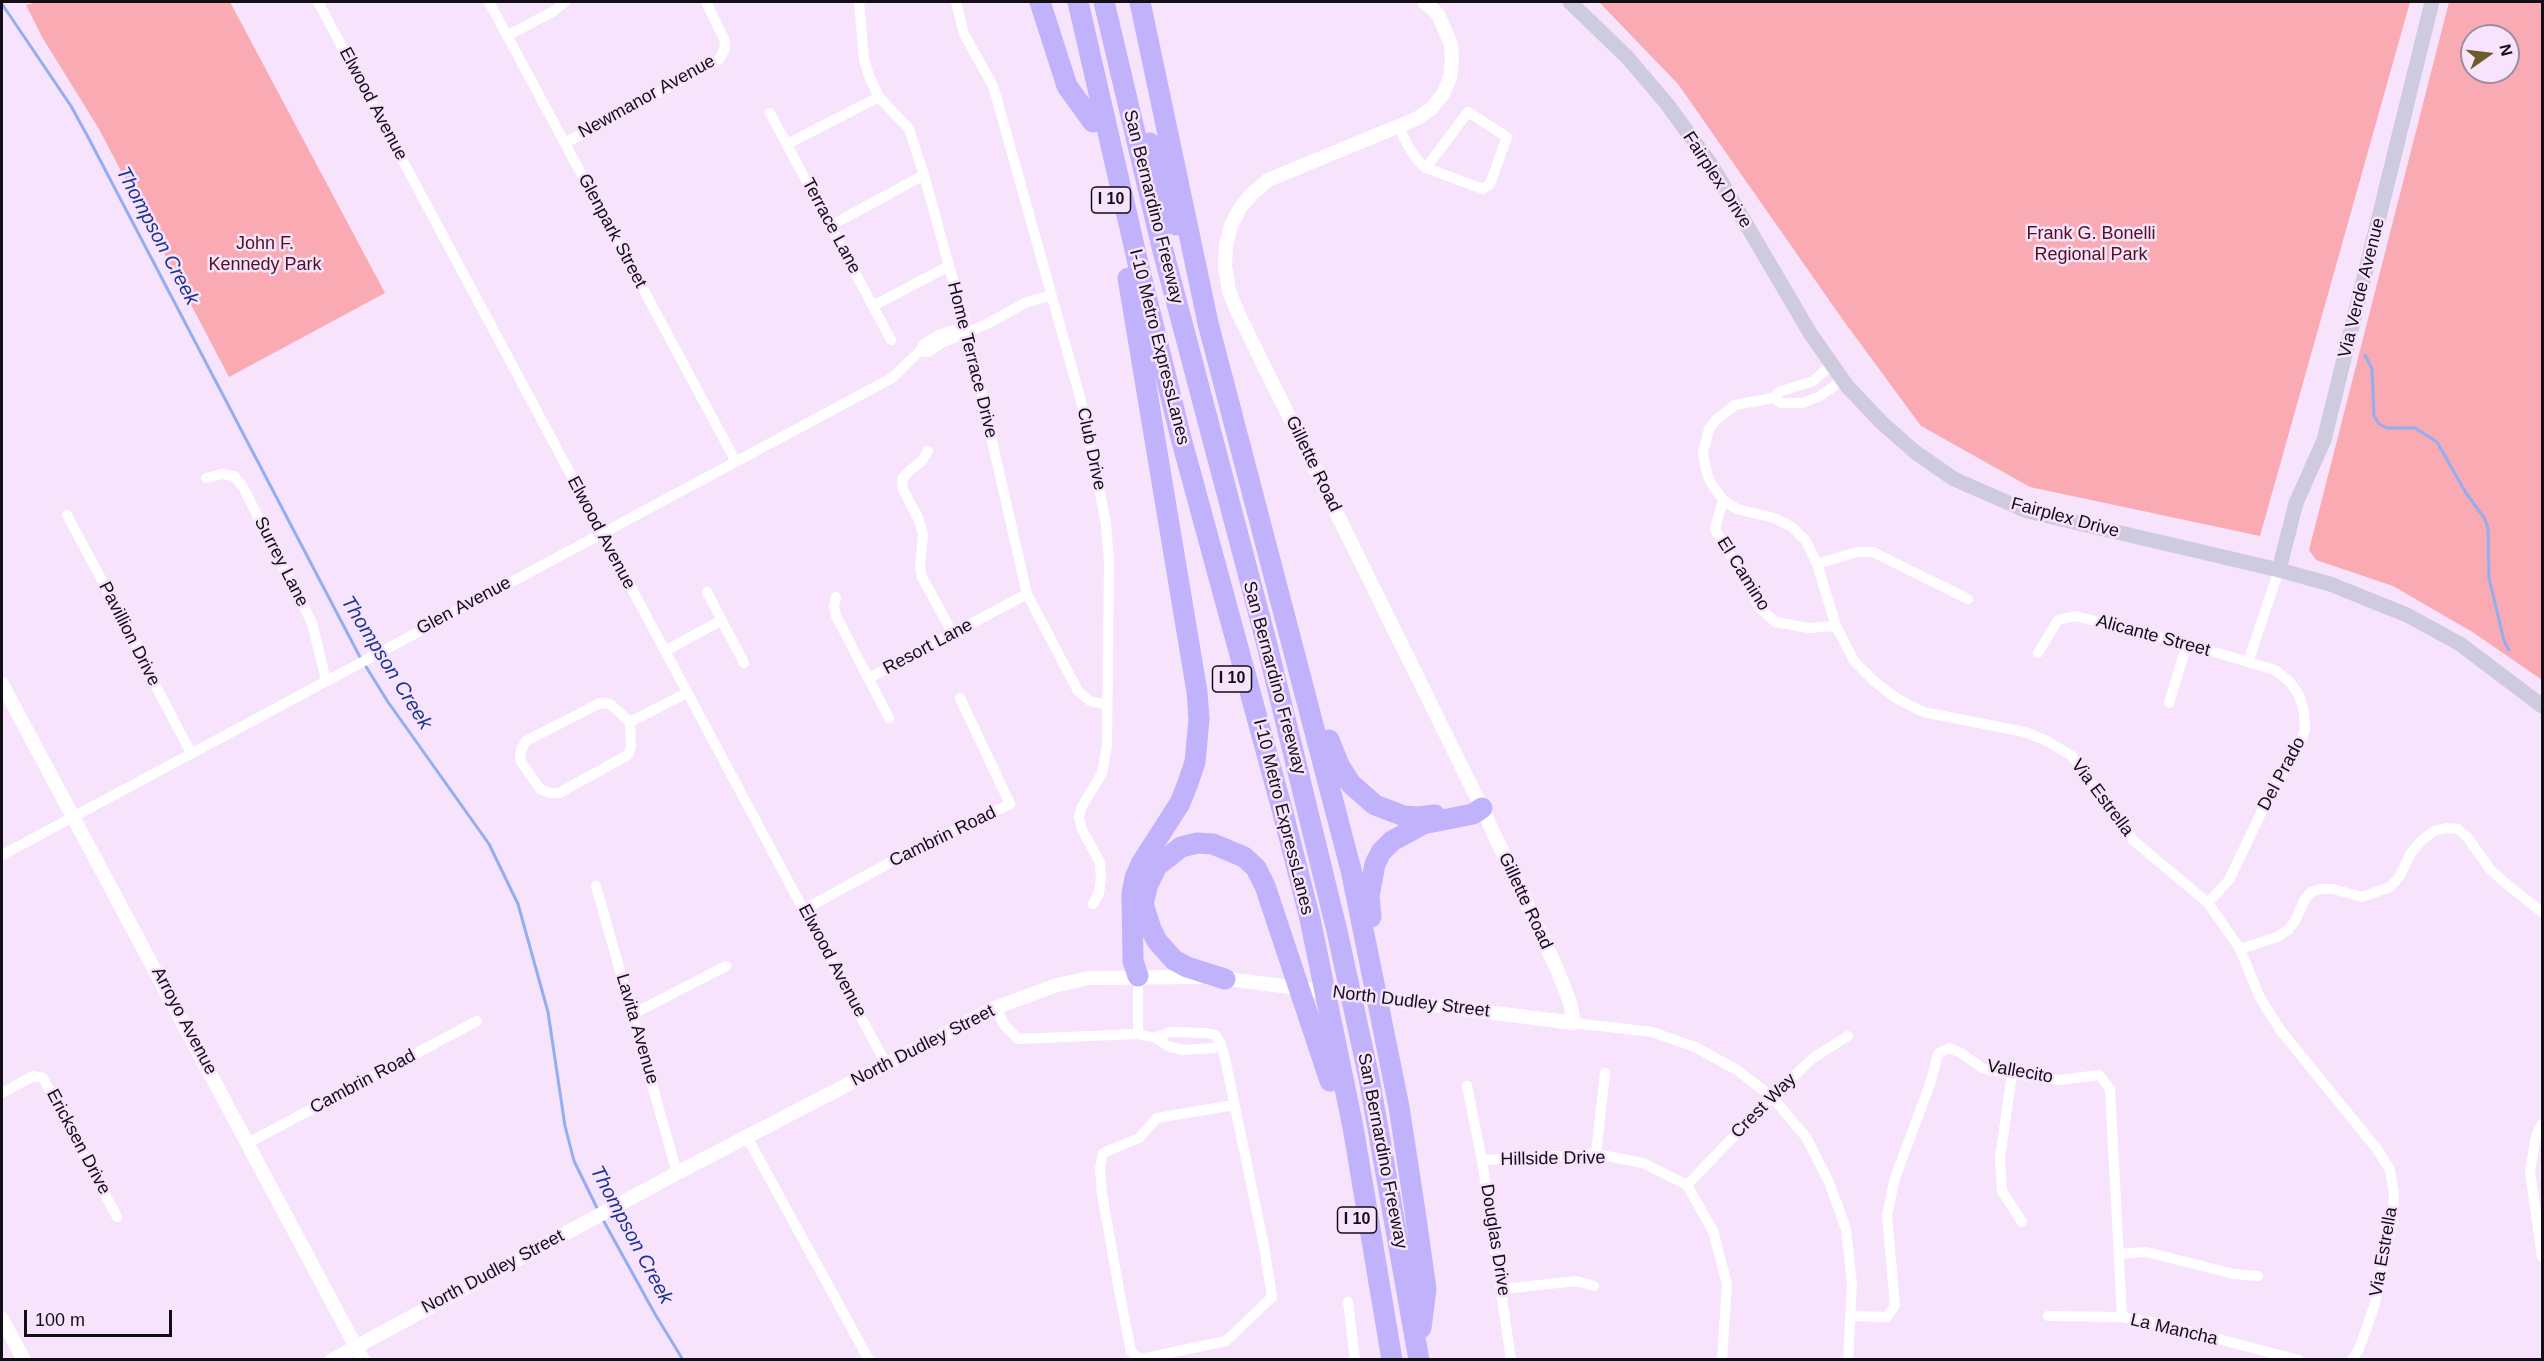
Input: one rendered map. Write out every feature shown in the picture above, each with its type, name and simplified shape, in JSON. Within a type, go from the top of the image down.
[{"type":"highway","points":[[1040,2],[1067,86],[1093,122]]},
{"type":"highway","name":"San Bernardino Freeway","points":[[1064,2],[1128,278],[1184,501],[1290,891],[1353,1190],[1377,1359]]},
{"type":"highway","name":"I-10 Metro ExpressLanes","points":[[1078,2],[1178,426],[1278,792],[1307,909],[1353,1127],[1392,1359]]},
{"type":"highway","points":[[1140,2],[1208,323],[1351,870],[1399,1107],[1426,1289],[1414,1357]]},
{"type":"highway","points":[[1101,4],[1208,323]]},
{"type":"highway","name":"San Bernardino Freeway","points":[[1101,4],[1140,154],[1164,259],[1267,645],[1329,897],[1367,1066],[1414,1357]]},
{"type":"highway","points":[[1128,278],[1197,692],[1199,719],[1195,762],[1188,783],[1180,803],[1141,864],[1132,894],[1133,961],[1138,976]]},
{"type":"highway","points":[[1295,657],[1339,765],[1351,784],[1362,795],[1389,811],[1419,818],[1472,807],[1482,808]]},
{"type":"highway","points":[[1381,1020],[1369,896],[1375,864],[1381,852],[1406,832],[1423,824],[1473,813],[1482,808]]},
{"type":"highway","points":[[1138,976],[1144,962],[1143,904],[1148,884],[1157,866],[1181,847],[1197,843],[1213,844],[1244,857],[1256,868],[1265,886],[1330,1081]]},
{"type":"highway","points":[[1143,904],[1157,941],[1174,960],[1187,967],[1225,978]]},
{"type":"main road","name":"Fairplex Drive","points":[[1570,2],[1627,57],[1667,104],[1712,166],[1810,333],[1843,380],[1881,422],[1915,452],[1954,479],[2027,511],[2279,570],[2330,585],[2407,615],[2460,644],[2542,706]]},
{"type":"main road","name":"Via Verde Avenue","points":[[2279,570],[2296,503],[2324,440],[2432,2]]},
{"type":"street","name":"Elwood Avenue","points":[[318,2],[886,1064]]},
{"type":"street","name":"Glenpark Street","points":[[489,2],[735,460]]},
{"type":"street","points":[[507,36],[554,11],[565,2]]},
{"type":"street","name":"Newmanor Avenue","points":[[565,143],[719,60],[725,48],[724,39],[706,2]]},
{"type":"street","name":"Home Terrace Drive","points":[[859,2],[864,59],[869,76],[879,97],[909,129],[924,175],[967,331],[1027,594],[1078,691],[1090,701],[1107,705]]},
{"type":"street","name":"Club Drive","points":[[956,2],[964,34],[993,86],[1083,408],[1107,533],[1109,562],[1106,760],[1102,773],[1081,808],[1079,818],[1082,829],[1100,862],[1099,893],[1093,904]]},
{"type":"street","name":"Gillette Road","points":[[1425,2],[1438,14],[1446,29],[1452,61],[1450,78],[1443,94],[1431,109],[1416,119],[1269,180],[1240,208],[1231,226],[1226,245],[1225,267],[1229,291],[1238,313],[1482,808],[1556,967],[1570,1002],[1574,1023]]},
{"type":"street","points":[[787,144],[879,97]]},
{"type":"street","points":[[1399,127],[1418,160],[1426,168],[1483,189],[1490,184],[1507,136],[1468,112],[1426,168]]},
{"type":"street","name":"Terrace Lane","points":[[770,113],[891,340]]},
{"type":"street","points":[[830,226],[924,175]]},
{"type":"street","points":[[873,306],[949,266]]},
{"type":"street","name":"Glen Avenue","points":[[2,855],[735,460],[892,378],[920,351],[929,352],[959,328],[967,331],[987,324],[1025,303],[1051,295]]},
{"type":"street","points":[[1723,500],[1712,485],[1704,463],[1703,453],[1709,429],[1724,412],[1736,405],[1773,398],[1779,392],[1801,387],[1813,381],[1832,364]]},
{"type":"street","points":[[1773,398],[1781,403],[1806,402],[1820,396],[1843,380]]},
{"type":"street","points":[[1801,387],[1806,402]]},
{"type":"street","points":[[928,451],[921,462],[902,479],[903,489],[919,520],[923,535],[920,566],[922,577],[952,634]]},
{"type":"street","name":"Surrey Lane","points":[[206,478],[222,474],[234,476],[243,487],[312,624],[326,680]]},
{"type":"street","name":"Via Estrella","points":[[1723,500],[1737,509],[1774,518],[1792,527],[1806,541],[1817,564],[1836,626],[1854,661],[1875,682],[1896,698],[1923,712],[2025,732],[2047,741],[2072,756],[2134,842],[2208,903],[2240,949],[2260,998],[2281,1031],[2377,1149],[2390,1170],[2394,1195],[2393,1220],[2374,1307],[2359,1349],[2352,1359]]},
{"type":"street","name":"El Camino","points":[[1723,500],[1715,529],[1761,609],[1775,622],[1809,628],[1836,626]]},
{"type":"street","name":"Pavillion Drive","points":[[67,515],[191,753]]},
{"type":"street","points":[[1817,564],[1857,552],[1873,552],[1968,599]]},
{"type":"street","points":[[2248,662],[2279,570]]},
{"type":"street","points":[[707,592],[744,663]]},
{"type":"street","name":"Resort Lane","points":[[889,718],[869,678],[1027,594]]},
{"type":"street","points":[[836,597],[834,607],[836,616],[869,678]]},
{"type":"street","name":"Alicante Street","points":[[2038,652],[2058,620],[2075,616],[2248,662]]},
{"type":"street","points":[[665,651],[722,620]]},
{"type":"street","points":[[2169,703],[2187,644]]},
{"type":"street","name":"Del Prado","points":[[2208,903],[2229,880],[2275,784],[2300,745],[2305,730],[2304,712],[2299,695],[2289,681],[2275,670],[2248,662]]},
{"type":"street","name":"Arroyo Avenue","points":[[2,684],[72,816],[100,863],[363,1359]]},
{"type":"street","points":[[630,722],[687,693]]},
{"type":"street","name":"Cambrin Road","points":[[804,909],[902,856],[1010,804],[960,698]]},
{"type":"street","points":[[600,703],[610,704],[630,722],[631,747],[628,755],[559,793],[549,793],[540,789],[520,760],[521,750],[526,741],[600,703]]},
{"type":"street","points":[[2240,949],[2277,937],[2288,930],[2305,899],[2312,892],[2333,889],[2361,897],[2390,887],[2400,876],[2410,854],[2422,840],[2434,831],[2446,828],[2458,829],[2468,838],[2490,869],[2542,912]]},
{"type":"street","name":"Lavita Avenue","points":[[596,886],[677,1173]]},
{"type":"street","points":[[633,1014],[726,966]]},
{"type":"street","points":[[1138,976],[1138,1034]]},
{"type":"street","name":"North Dudley Street","points":[[332,1359],[592,1218],[886,1064],[995,1008],[1057,985],[1089,978],[1138,976],[1225,978],[1574,1023]]},
{"type":"street","points":[[995,1008],[1005,1026],[1018,1039],[1138,1034],[1155,1038],[1170,1047],[1185,1050],[1214,1048],[1220,1042]]},
{"type":"street","name":"Cambrin Road","points":[[248,1143],[477,1021]]},
{"type":"street","points":[[1574,1023],[1652,1032],[1695,1047],[1737,1070],[1772,1097],[1806,1137],[1829,1182],[1846,1229],[1852,1284],[1848,1359]]},
{"type":"street","points":[[1155,1038],[1170,1032],[1216,1035],[1220,1042],[1234,1105],[1272,1297],[1226,1341],[1141,1359],[1131,1352],[1119,1290],[1102,1194],[1100,1169],[1103,1153],[1139,1138],[1157,1118],[1234,1105]]},
{"type":"street","points":[[1185,1050],[1186,1033]]},
{"type":"street","name":"Crest Way","points":[[1687,1185],[1813,1058],[1848,1036]]},
{"type":"street","name":"Vallecito","points":[[1850,1316],[1887,1317],[1895,1305],[1887,1215],[1895,1178],[1938,1054],[1949,1048],[1961,1053],[1982,1068],[2059,1080],[2099,1075],[2110,1089],[2122,1317]]},
{"type":"street","points":[[1596,1154],[1605,1073]]},
{"type":"street","points":[[2012,1074],[2000,1158],[2002,1191],[2022,1222]]},
{"type":"street","name":"Ericksen Drive","points":[[2,1093],[33,1076],[43,1077],[117,1217]]},
{"type":"street","name":"Douglas Drive","points":[[1467,1086],[1482,1160],[1503,1289],[1511,1359]]},
{"type":"street","points":[[2542,1124],[2536,1136],[2530,1172],[2542,1257]]},
{"type":"street","points":[[747,1137],[869,1359]]},
{"type":"street","name":"Hillside Drive","points":[[1482,1160],[1596,1154],[1643,1163],[1687,1185]]},
{"type":"street","points":[[1687,1185],[1713,1231],[1727,1284],[1722,1359]]},
{"type":"street","points":[[2119,1254],[2146,1252],[2234,1274],[2258,1276]]},
{"type":"street","points":[[1503,1289],[1576,1281],[1594,1286]]},
{"type":"street","points":[[1348,1302],[1355,1359]]},
{"type":"street","name":"La Mancha","points":[[2048,1316],[2122,1317],[2157,1323],[2299,1359]]},
{"type":"street","points":[[2,1319],[24,1359]]},
{"type":"green space","name":"John F. Kennedy Park","points":[[38,2],[230,2],[385,293],[229,377],[99,129],[42,37],[26,5]]},
{"type":"green space","name":"Frank G. Bonelli Regional Park","points":[[1599,2],[2410,2],[2260,536],[2030,487],[1921,426],[1843,320],[1678,84]]},
{"type":"green space","points":[[2449,2],[2542,2],[2542,680],[2474,633],[2393,586],[2316,560],[2309,550]]},
{"type":"waterway","name":"Thompson Creek","points":[[2,4],[71,106],[88,137],[361,659]]},
{"type":"waterway","points":[[2365,355],[2372,369],[2374,416],[2379,424],[2387,428],[2415,428],[2437,442],[2466,493],[2485,519],[2488,529],[2489,578],[2504,641],[2509,650]]},
{"type":"waterway","name":"Thompson Creek","points":[[365,665],[388,702],[489,844],[518,904],[548,1012],[565,1126],[574,1161],[599,1212]]},
{"type":"waterway","name":"Thompson Creek","points":[[602,1218],[683,1360]]}]
